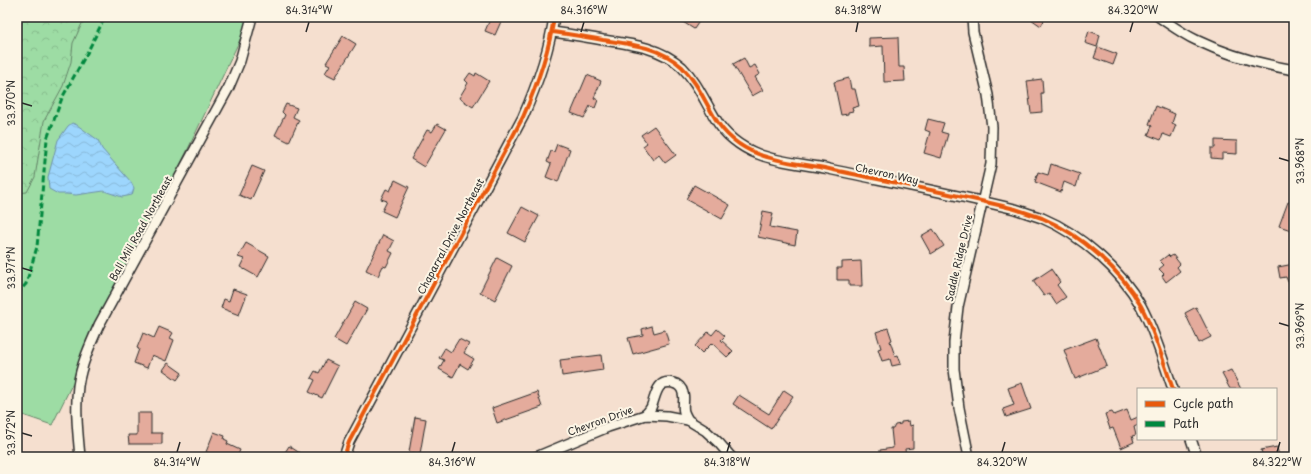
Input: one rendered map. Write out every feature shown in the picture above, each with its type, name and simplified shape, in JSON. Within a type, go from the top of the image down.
[{"type":"street","name":"Ball Mill Road Northeast","points":[[80,457],[77,428],[78,386],[82,367],[90,346],[99,325],[229,87],[240,61],[252,17]]},
{"type":"street","name":"Chaparral Drive Northeast","points":[[344,457],[348,442],[523,117],[539,79],[552,32],[554,17]]},
{"type":"street","name":"Saddle Ridge Drive","points":[[969,457],[958,400],[954,369],[954,342],[958,307],[991,164],[992,127],[988,95],[973,32],[972,17]]},
{"type":"street","points":[[1158,17],[1194,39],[1222,51],[1250,60],[1294,70]]},
{"type":"street","name":"Chevron Way","points":[[552,32],[636,44],[666,56],[681,66],[693,80],[701,91],[715,118],[726,133],[741,145],[758,154],[1015,209],[1042,218],[1068,232],[1111,267],[1140,305],[1152,328],[1173,388]]},
{"type":"street","points":[[645,415],[652,406],[655,392],[658,388],[664,383],[671,382],[678,385],[683,391],[683,411],[688,420]]},
{"type":"street","name":"Chevron Drive","points":[[536,457],[608,427],[645,415],[667,416],[688,420],[706,431],[731,457]]},
{"type":"street","points":[[1191,440],[1197,457]]},
{"type":"green space","points":[[17,17],[247,17],[245,29],[188,149],[52,425],[17,413]]},
{"type":"green space","points":[[17,17],[85,17],[73,43],[71,62],[63,86],[44,121],[35,177],[27,192],[17,193]]},
{"type":"water","points":[[72,123],[98,140],[102,149],[131,182],[134,188],[132,195],[122,197],[104,191],[76,195],[58,194],[49,189],[48,177],[58,140]]},
{"type":"building","points":[[491,17],[503,17],[495,35],[485,31]]},
{"type":"building","points":[[675,17],[702,17],[694,29]]},
{"type":"building","points":[[1028,17],[1046,17],[1041,26]]},
{"type":"building","points":[[1089,31],[1100,35],[1097,47],[1085,43]]},
{"type":"building","points":[[343,36],[356,44],[335,78],[325,73],[330,65],[326,63]]},
{"type":"building","points":[[898,37],[899,67],[904,67],[905,81],[884,82],[883,46],[869,47],[869,38]]},
{"type":"building","points":[[1098,47],[1117,54],[1113,65],[1094,58]]},
{"type":"building","points":[[744,58],[749,68],[755,65],[760,74],[755,77],[763,90],[752,96],[733,64]]},
{"type":"building","points":[[470,73],[475,76],[476,73],[489,81],[473,107],[459,98],[468,83],[465,80]]},
{"type":"building","points":[[587,75],[601,81],[594,98],[598,100],[595,108],[590,106],[584,118],[571,113]]},
{"type":"building","points":[[849,78],[851,89],[855,89],[859,106],[852,108],[853,111],[848,112],[848,114],[841,115],[834,82]]},
{"type":"building","points":[[1042,79],[1042,112],[1031,113],[1027,81]]},
{"type":"building","points":[[286,104],[297,108],[293,117],[299,120],[289,142],[275,135],[285,115],[282,112]]},
{"type":"building","points":[[1156,106],[1175,114],[1172,123],[1176,125],[1171,137],[1163,134],[1161,140],[1148,135],[1152,126],[1149,124]]},
{"type":"building","points":[[928,119],[944,123],[941,132],[948,134],[941,158],[924,153],[930,132],[925,130]]},
{"type":"building","points":[[437,124],[446,129],[424,167],[411,159],[427,130],[432,132]]},
{"type":"building","points":[[654,126],[676,155],[665,163],[659,155],[653,160],[643,146],[647,143],[641,135]]},
{"type":"building","points":[[1215,140],[1237,141],[1237,154],[1222,153],[1222,159],[1211,158],[1211,148],[1215,148]]},
{"type":"building","points":[[557,144],[570,149],[558,182],[546,177],[551,164],[547,162],[551,151],[554,152]]},
{"type":"building","points":[[1051,164],[1080,174],[1076,187],[1064,182],[1061,192],[1035,182],[1038,172],[1048,175]]},
{"type":"building","points":[[252,166],[264,171],[251,200],[239,195]]},
{"type":"building","points":[[395,180],[409,187],[395,217],[382,211],[387,201],[381,199],[386,189],[390,191]]},
{"type":"building","points":[[694,185],[730,205],[722,219],[686,199]]},
{"type":"building","points":[[1288,202],[1294,204],[1294,231],[1279,226]]},
{"type":"building","points":[[522,207],[539,216],[525,242],[508,233]]},
{"type":"building","points":[[763,211],[773,213],[770,227],[797,232],[795,245],[758,237]]},
{"type":"building","points":[[933,229],[944,246],[931,254],[921,236]]},
{"type":"building","points":[[383,235],[394,241],[389,251],[393,253],[386,267],[383,266],[378,276],[366,270]]},
{"type":"building","points":[[246,243],[269,256],[258,277],[240,267],[244,259],[238,257]]},
{"type":"building","points":[[1168,255],[1170,257],[1173,255],[1180,264],[1177,267],[1180,271],[1166,282],[1162,276],[1164,274],[1159,269],[1164,265],[1160,261]]},
{"type":"building","points":[[497,258],[512,266],[495,300],[480,292]]},
{"type":"building","points":[[861,261],[862,286],[849,286],[849,280],[837,280],[837,268],[842,268],[842,262]]},
{"type":"building","points":[[1294,264],[1294,281],[1288,282],[1286,277],[1280,278],[1278,267]]},
{"type":"building","points":[[1051,269],[1060,282],[1057,285],[1066,297],[1056,304],[1049,293],[1044,296],[1033,281]]},
{"type":"building","points":[[233,289],[247,294],[239,315],[221,308],[224,299],[229,301]]},
{"type":"building","points":[[355,302],[367,309],[346,346],[334,339]]},
{"type":"building","points":[[1196,307],[1211,337],[1199,343],[1185,313]]},
{"type":"building","points":[[652,326],[654,333],[665,330],[669,344],[633,354],[628,338],[643,335],[642,329]]},
{"type":"building","points":[[159,327],[173,333],[170,338],[174,340],[166,361],[152,355],[147,368],[134,363],[139,349],[137,348],[143,333],[154,338]]},
{"type":"building","points":[[888,328],[892,340],[890,341],[895,356],[898,355],[901,364],[892,366],[890,359],[882,361],[878,349],[881,348],[876,332]]},
{"type":"building","points":[[717,329],[725,336],[721,340],[733,351],[727,357],[712,343],[702,353],[695,346],[708,332],[712,335]]},
{"type":"building","points":[[1096,338],[1107,366],[1075,379],[1064,350]]},
{"type":"building","points":[[459,339],[469,344],[464,353],[474,359],[468,369],[460,364],[453,377],[439,369],[444,360],[439,358],[445,348],[451,352]]},
{"type":"building","points":[[601,355],[603,370],[562,376],[560,360]]},
{"type":"building","points":[[326,360],[338,366],[322,398],[309,392],[315,380],[311,378],[315,371],[319,373]]},
{"type":"building","points":[[168,363],[182,373],[177,380],[163,370]]},
{"type":"building","points":[[1231,370],[1240,388],[1229,388],[1222,374]]},
{"type":"building","points":[[1022,383],[1031,409],[1006,417],[1003,409],[1014,405],[1008,388]]},
{"type":"building","points":[[784,390],[793,396],[771,429],[733,404],[739,395],[769,414]]},
{"type":"building","points":[[537,392],[542,407],[497,423],[492,408]]},
{"type":"building","points":[[1127,410],[1131,420],[1137,417],[1137,426],[1134,427],[1136,435],[1132,436],[1134,442],[1121,448],[1113,428],[1110,429],[1105,414],[1112,412],[1114,415]]},
{"type":"building","points":[[137,413],[151,413],[151,433],[162,433],[162,444],[129,444],[128,435],[137,435]]},
{"type":"building","points":[[415,417],[426,419],[420,454],[409,452]]},
{"type":"building","points":[[909,421],[910,426],[913,425],[913,448],[905,449],[906,457],[880,457],[880,450],[893,448],[891,429],[893,429],[895,425],[901,424],[901,422]]},
{"type":"building","points":[[214,432],[225,436],[224,439],[228,441],[227,444],[240,450],[237,457],[219,457],[206,452]]},
{"type":"building","points":[[289,446],[306,457],[282,457]]},
{"type":"building","points":[[1277,447],[1279,457],[1263,457],[1261,450]]},
{"type":"marked path","points":[[17,294],[26,284],[37,247],[47,139],[62,98],[105,17]]},
{"type":"cycle path","points":[[344,457],[349,442],[523,117],[542,68],[554,17]]},
{"type":"cycle path","points":[[552,32],[634,45],[655,51],[673,60],[682,67],[692,79],[715,118],[728,135],[739,144],[758,154],[784,161],[946,193],[1015,209],[1042,218],[1071,233],[1098,254],[1133,293],[1150,326],[1173,388]]}]
